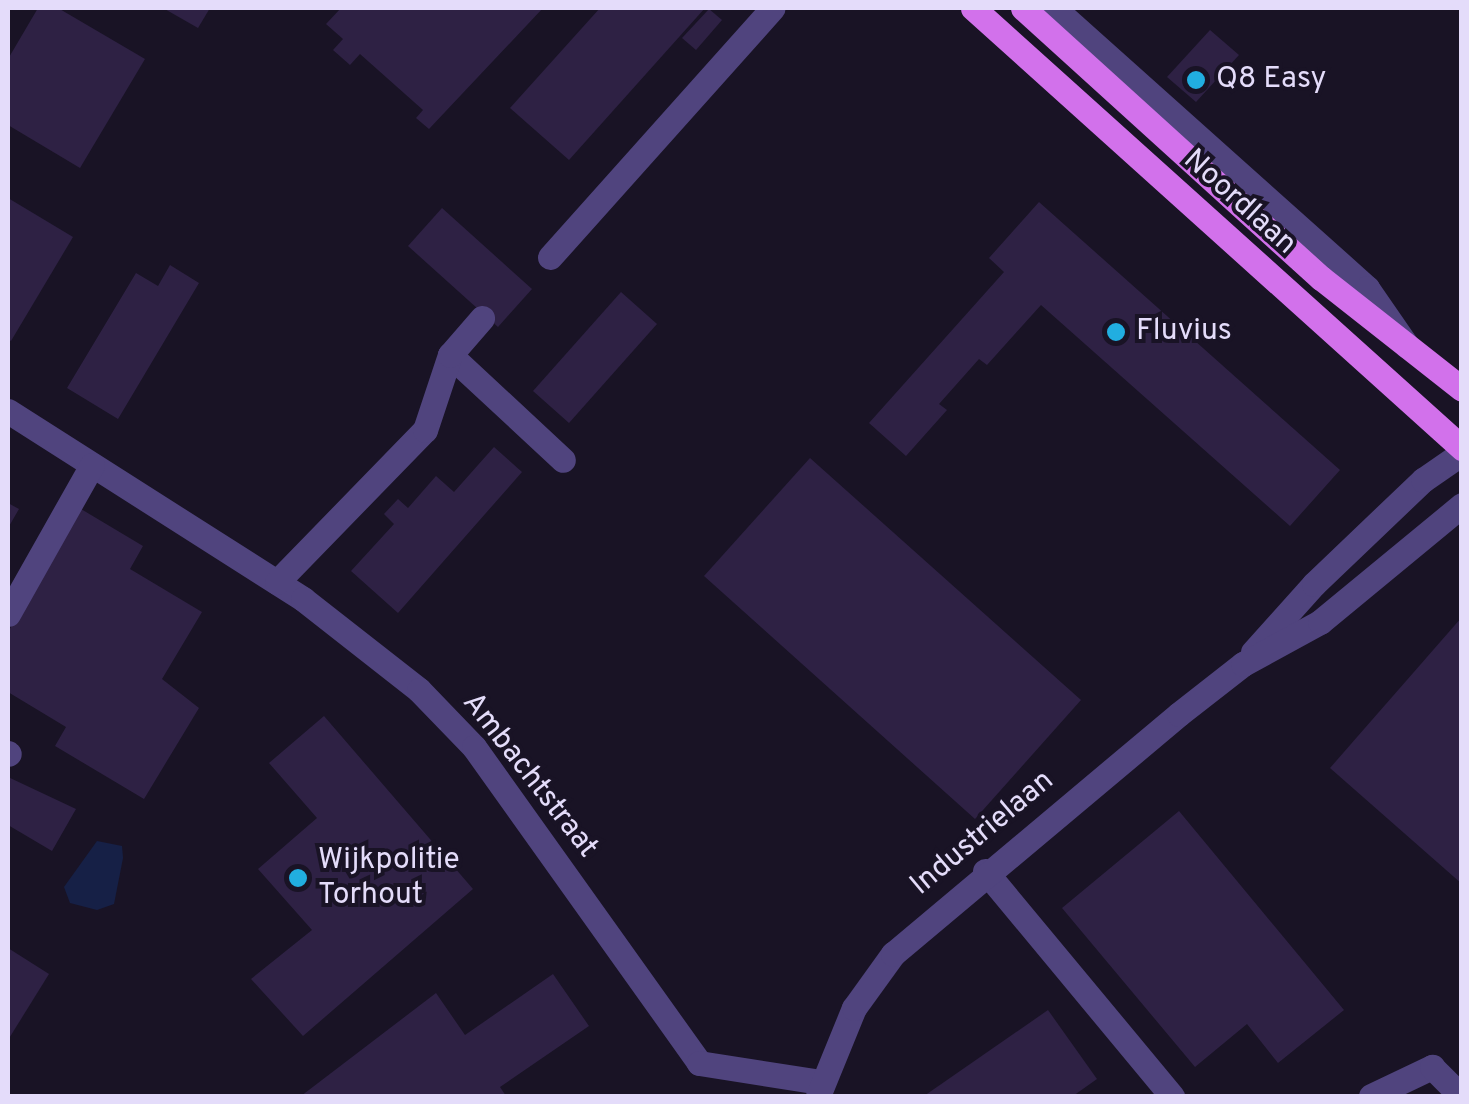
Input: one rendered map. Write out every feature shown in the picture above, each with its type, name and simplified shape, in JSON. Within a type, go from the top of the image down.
[{"type":"main road","name":"Noordlaan","points":[[972,8],[1462,451]]},
{"type":"main road","name":"Noordlaan","points":[[1022,8],[1321,278],[1462,390]]},
{"type":"street","points":[[550,257],[773,8]]},
{"type":"street","name":"Noordlaan","points":[[1054,8],[1367,288],[1407,346]]},
{"type":"street","points":[[277,582],[425,430],[450,355],[482,318]]},
{"type":"street","points":[[450,355],[563,460]]},
{"type":"street","name":"Ambachtstraat","points":[[8,410],[277,582],[367,646],[474,746],[699,1063],[819,1089]]},
{"type":"street","name":"Industrielaan","points":[[819,1089],[854,1008],[894,954],[986,872],[1243,664],[1314,584],[1424,480],[1462,451]]},
{"type":"street","points":[[8,614],[92,465]]},
{"type":"street","name":"Industrielaan","points":[[1243,664],[1320,622],[1462,505]]},
{"type":"street","points":[[986,872],[1172,1096]]},
{"type":"street","points":[[1371,1096],[1432,1067],[1461,1096]]},
{"type":"water","points":[[97,841],[122,846],[123,858],[114,904],[97,910],[70,903],[64,887]]},
{"type":"building","points":[[38,8],[58,8],[145,59],[80,168],[8,125],[8,59]]},
{"type":"building","points":[[163,8],[210,8],[198,28]]},
{"type":"building","points":[[341,8],[543,8],[429,129],[416,118],[423,110],[360,54],[350,65],[333,50],[343,39],[326,24]]},
{"type":"building","points":[[600,8],[705,8],[569,160],[510,108]]},
{"type":"building","points":[[709,9],[722,20],[696,50],[682,38]]},
{"type":"building","points":[[1210,30],[1239,55],[1196,102],[1167,77]]},
{"type":"building","points":[[8,198],[73,237],[11,341],[8,339]]},
{"type":"building","name":"Fluvius","points":[[1039,202],[1340,470],[1290,526],[1041,305],[987,365],[979,359],[939,404],[947,410],[906,456],[869,423],[1004,272],[989,258]]},
{"type":"building","points":[[442,208],[532,289],[498,327],[408,246]]},
{"type":"building","points":[[170,265],[199,283],[118,419],[67,388],[136,273],[158,286]]},
{"type":"building","points":[[621,292],[657,324],[569,423],[533,391]]},
{"type":"building","points":[[494,447],[522,472],[398,613],[351,571],[394,524],[384,514],[398,499],[408,508],[436,476],[454,492]]},
{"type":"building","points":[[810,458],[1081,700],[975,819],[704,576]]},
{"type":"building","points":[[8,503],[19,509],[8,528]]},
{"type":"building","points":[[81,509],[143,546],[130,569],[202,612],[162,679],[199,708],[144,799],[55,746],[66,727],[8,692],[8,632]]},
{"type":"building","points":[[1462,617],[1462,884],[1330,768]]},
{"type":"building","points":[[324,716],[473,889],[303,1036],[251,979],[312,930],[258,869],[317,818],[269,763]]},
{"type":"building","points":[[8,777],[76,809],[52,851],[8,825]]},
{"type":"building","points":[[1179,811],[1344,1010],[1278,1063],[1247,1024],[1195,1067],[1062,908]]},
{"type":"building","points":[[8,948],[49,974],[8,1040]]},
{"type":"building","points":[[553,974],[589,1026],[500,1087],[506,1096],[301,1096],[436,993],[465,1035]]},
{"type":"building","points":[[1048,1010],[1097,1079],[1073,1096],[924,1096]]},
{"type":"place","name":"Q8 Easy","points":[[1196,80]]},
{"type":"place","name":"Fluvius","points":[[1116,332]]},
{"type":"place","name":"Wijkpolitie Torhout","points":[[298,878]]}]
